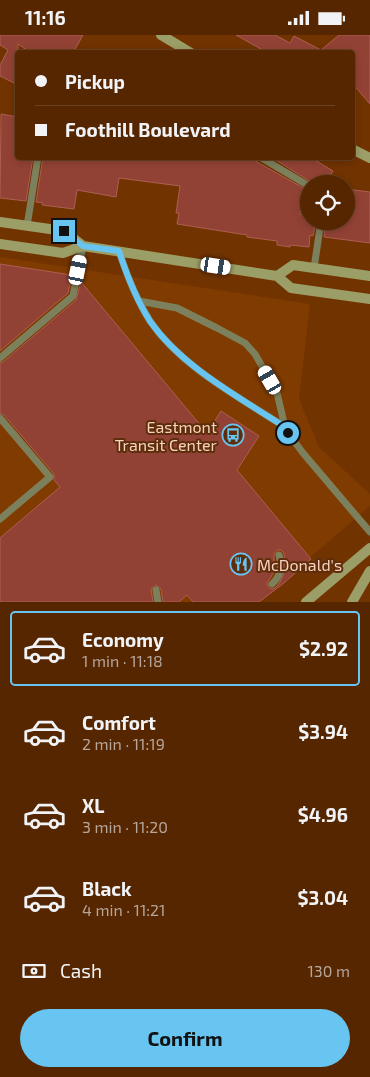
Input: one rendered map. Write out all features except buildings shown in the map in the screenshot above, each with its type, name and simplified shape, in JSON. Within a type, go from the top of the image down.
[{"type":"main road","points":[[161,35],[186,50]]},
{"type":"main road","points":[[355,150],[370,158]]},
{"type":"main road","points":[[0,221],[64,231],[83,246]]},
{"type":"main road","points":[[0,243],[63,253],[83,246],[119,251],[277,276],[291,288],[370,299]]},
{"type":"main road","points":[[277,276],[293,265],[370,276]]},
{"type":"main road","points":[[306,602],[370,548]]},
{"type":"main road","points":[[352,602],[370,571]]},
{"type":"lane","points":[[27,225],[38,160]]},
{"type":"lane","points":[[265,160],[300,181]]},
{"type":"lane","points":[[314,268],[320,230]]},
{"type":"lane","points":[[0,358],[73,296],[83,246]]},
{"type":"lane","points":[[119,251],[128,279],[139,301],[164,338],[196,369],[285,427]]},
{"type":"lane","points":[[139,301],[177,308],[245,343],[255,355],[277,393],[285,427],[303,453],[370,532]]},
{"type":"lane","points":[[0,418],[50,477],[0,519]]},
{"type":"lane","points":[[272,584],[276,580],[282,565],[279,555]]},
{"type":"lane","points":[[156,590],[158,602]]},
{"type":"shaded area","points":[[0,257],[310,304],[299,399],[319,447],[370,494],[370,506],[258,602],[0,602]]},
{"type":"place","name":"Eastmont Transit Center","points":[[233,435]]},
{"type":"place","name":"McDonald's","points":[[241,564]]},
{"type":"route","points":[[64,231],[83,246],[119,251],[128,279],[139,301],[164,338],[196,369],[285,427],[288,433]]}]
